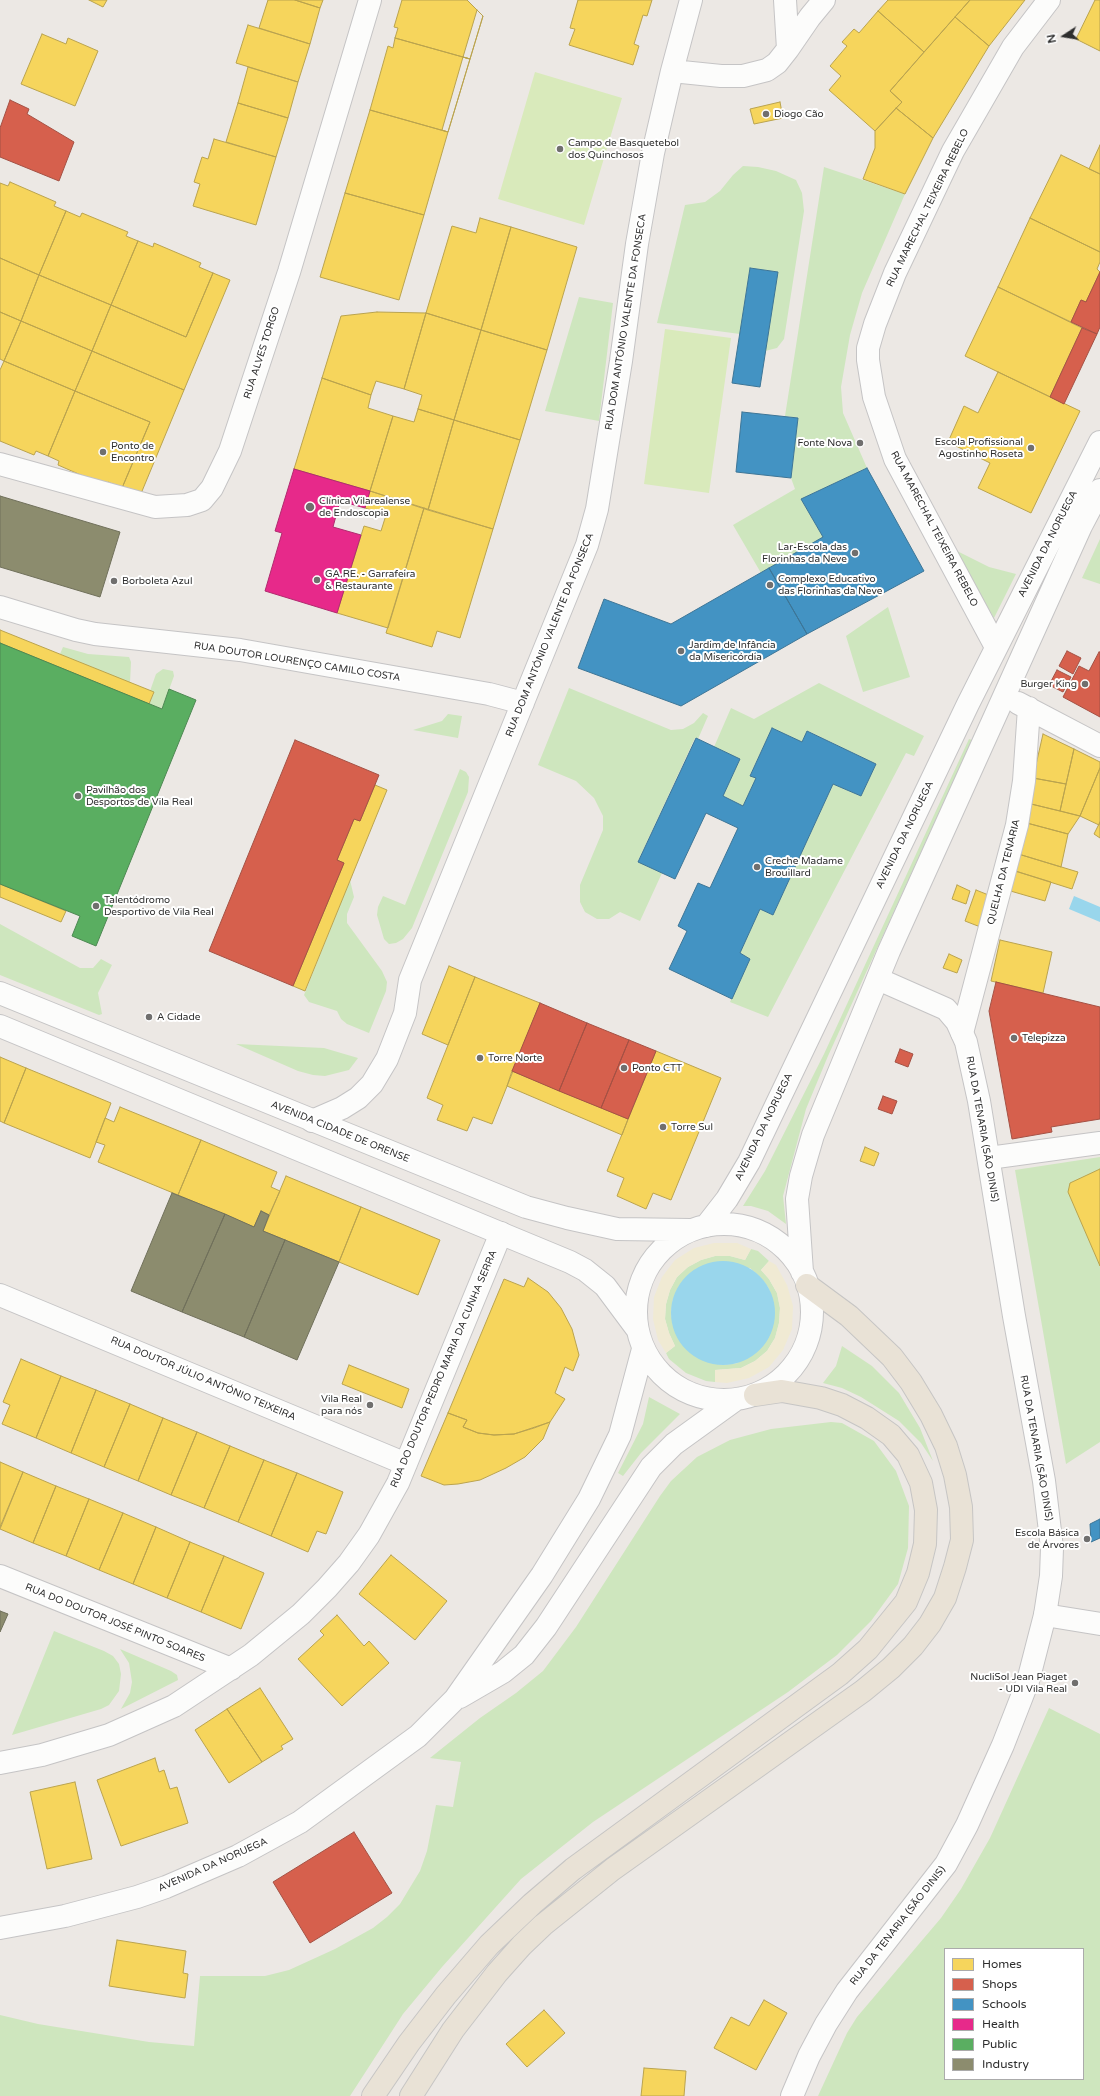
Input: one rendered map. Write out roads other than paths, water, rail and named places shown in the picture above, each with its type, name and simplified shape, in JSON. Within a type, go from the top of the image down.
[{"type":"highway","points":[[411,2096],[462,2018],[522,1945],[543,1925],[619,1865],[875,1682],[913,1646],[930,1624],[945,1598],[962,1540],[961,1507],[955,1475],[946,1446],[931,1415],[911,1382],[892,1357],[849,1316],[805,1279]]},
{"type":"highway","points":[[373,2096],[409,2043],[446,1995],[489,1945],[532,1904],[573,1869],[840,1674],[868,1649],[906,1602],[918,1572],[925,1544],[926,1510],[921,1484],[908,1455],[891,1435],[866,1418],[842,1405],[821,1398],[782,1391],[745,1398]]},
{"type":"street","name":"RUA ALVES TORGO","points":[[0,464],[155,507],[187,506],[202,500],[212,488],[230,451],[289,272],[370,0]]},
{"type":"street","name":"RUA DOM ANTÓNIO VALENTE DA FONSECA","points":[[312,1121],[342,1108],[358,1098],[378,1077],[387,1059],[405,1013],[410,980],[585,552],[594,521],[621,361],[637,244],[653,153],[672,71],[691,0]]},
{"type":"street","points":[[785,0],[788,48]]},
{"type":"street","points":[[672,71],[722,76],[743,76],[767,70],[777,63],[824,0]]},
{"type":"street","name":"RUA MARECHAL TEIXEIRA REBELO","points":[[996,647],[895,459],[874,397],[868,360],[868,348],[875,324],[895,273],[957,145],[1013,47],[1049,0]]},
{"type":"street","name":"AVENIDA DA NORUEGA","points":[[698,1228],[727,1199],[749,1162],[996,647],[1100,442]]},
{"type":"street","points":[[455,1700],[489,1681],[524,1655],[550,1621],[651,1467],[674,1444],[745,1398],[773,1386],[787,1374],[807,1342],[811,1323],[811,1304],[805,1279],[797,1210],[799,1187],[804,1162],[813,1135],[878,979],[1081,526],[1100,490]]},
{"type":"street","name":"RUA DOUTOR LOURENÇO CAMILO COSTA","points":[[0,607],[91,633],[240,650],[488,694],[523,703]]},
{"type":"street","points":[[1004,696],[1100,746]]},
{"type":"street","name":"QUELHA DA TENARIA","points":[[962,1032],[1017,825],[1024,781],[1029,708]]},
{"type":"street","name":"RUA DA TENARIA (SÃO DINIS)","points":[[792,2096],[809,2056],[826,2024],[847,1991],[946,1864],[967,1825],[1003,1745],[1028,1681],[1045,1615],[1051,1576],[1052,1548],[1044,1481],[1014,1316],[989,1158],[974,1078],[962,1032],[952,1015],[946,1009],[878,979]]},
{"type":"street","name":"AVENIDA CIDADE DE ORENSE","points":[[0,993],[312,1121],[539,1211],[617,1229],[698,1228],[723,1224],[742,1226],[760,1232],[777,1242],[786,1251],[805,1279]]},
{"type":"street","points":[[0,1026],[558,1256],[585,1270],[605,1286],[640,1339],[661,1375],[673,1385],[703,1399],[745,1398]]},
{"type":"street","points":[[989,1158],[1100,1143]]},
{"type":"street","points":[[455,1700],[542,1575],[600,1476],[626,1420],[640,1339],[635,1309],[638,1288],[646,1270],[658,1253],[673,1240],[698,1228]]},
{"type":"street","name":"RUA DO DOUTOR PEDRO MARIA DA CUNHA SERRA","points":[[0,1763],[42,1755],[109,1736],[174,1706],[231,1669],[301,1614],[348,1563],[369,1535],[384,1509],[406,1464],[447,1359],[501,1233]]},
{"type":"street","name":"RUA DOUTOR JÚLIO ANTÓNIO TEIXEIRA","points":[[0,1295],[406,1464]]},
{"type":"street","name":"RUA DO DOUTOR JOSÉ PINTO SOARES","points":[[0,1576],[231,1669]]},
{"type":"street","points":[[1045,1615],[1100,1624]]},
{"type":"street","name":"AVENIDA DA NORUEGA","points":[[0,1928],[66,1916],[137,1897],[166,1887],[238,1856],[300,1822],[374,1769],[418,1736],[455,1700]]},
{"type":"water","points":[[1074,896],[1100,907],[1100,922],[1069,909]]},
{"type":"water","points":[[723,1261],[743,1265],[760,1276],[771,1293],[775,1313],[771,1333],[760,1350],[743,1361],[723,1365],[703,1361],[686,1350],[675,1333],[671,1313],[675,1293],[686,1276],[703,1265]]},
{"type":"place","name":"Diogo Cão","points":[[766,114]]},
{"type":"place","name":"Campo de Basquetebol dos Quinchosos","points":[[560,149]]},
{"type":"place","name":"Fonte Nova","points":[[860,443]]},
{"type":"place","name":"Escola Profissional Agostinho Roseta","points":[[1031,448]]},
{"type":"place","name":"Ponto de Encontro","points":[[103,452]]},
{"type":"place","name":"Clínica Vilarealense de Endoscopia","points":[[310,507]]},
{"type":"place","name":"Lar-Escola das Florinhas da Neve","points":[[855,553]]},
{"type":"place","name":"GA.RE. - Garrafeira & Restaurante","points":[[317,580]]},
{"type":"place","name":"Borboleta Azul","points":[[114,581]]},
{"type":"place","name":"Complexo Educativo das Florinhas da Neve","points":[[770,585]]},
{"type":"place","name":"Jardim de Infância da Misericórdia","points":[[681,651]]},
{"type":"place","name":"Burger King","points":[[1085,684]]},
{"type":"place","name":"Pavilhão dos Desportos de Vila Real","points":[[78,796]]},
{"type":"place","name":"Creche Madame Brouillard","points":[[757,867]]},
{"type":"place","name":"Talentódromo Desportivo de Vila Real","points":[[96,906]]},
{"type":"place","name":"A Cidade","points":[[149,1017]]},
{"type":"place","name":"Telepizza","points":[[1014,1038]]},
{"type":"place","name":"Torre Norte","points":[[480,1058]]},
{"type":"place","name":"Ponto CTT","points":[[624,1068]]},
{"type":"place","name":"Torre Sul","points":[[663,1127]]},
{"type":"place","name":"Vila Real para nós","points":[[370,1405]]},
{"type":"place","name":"Escola Básica de Árvores","points":[[1087,1539]]},
{"type":"place","name":"NucliSol Jean Piaget - UDI Vila Real","points":[[1075,1683]]}]
